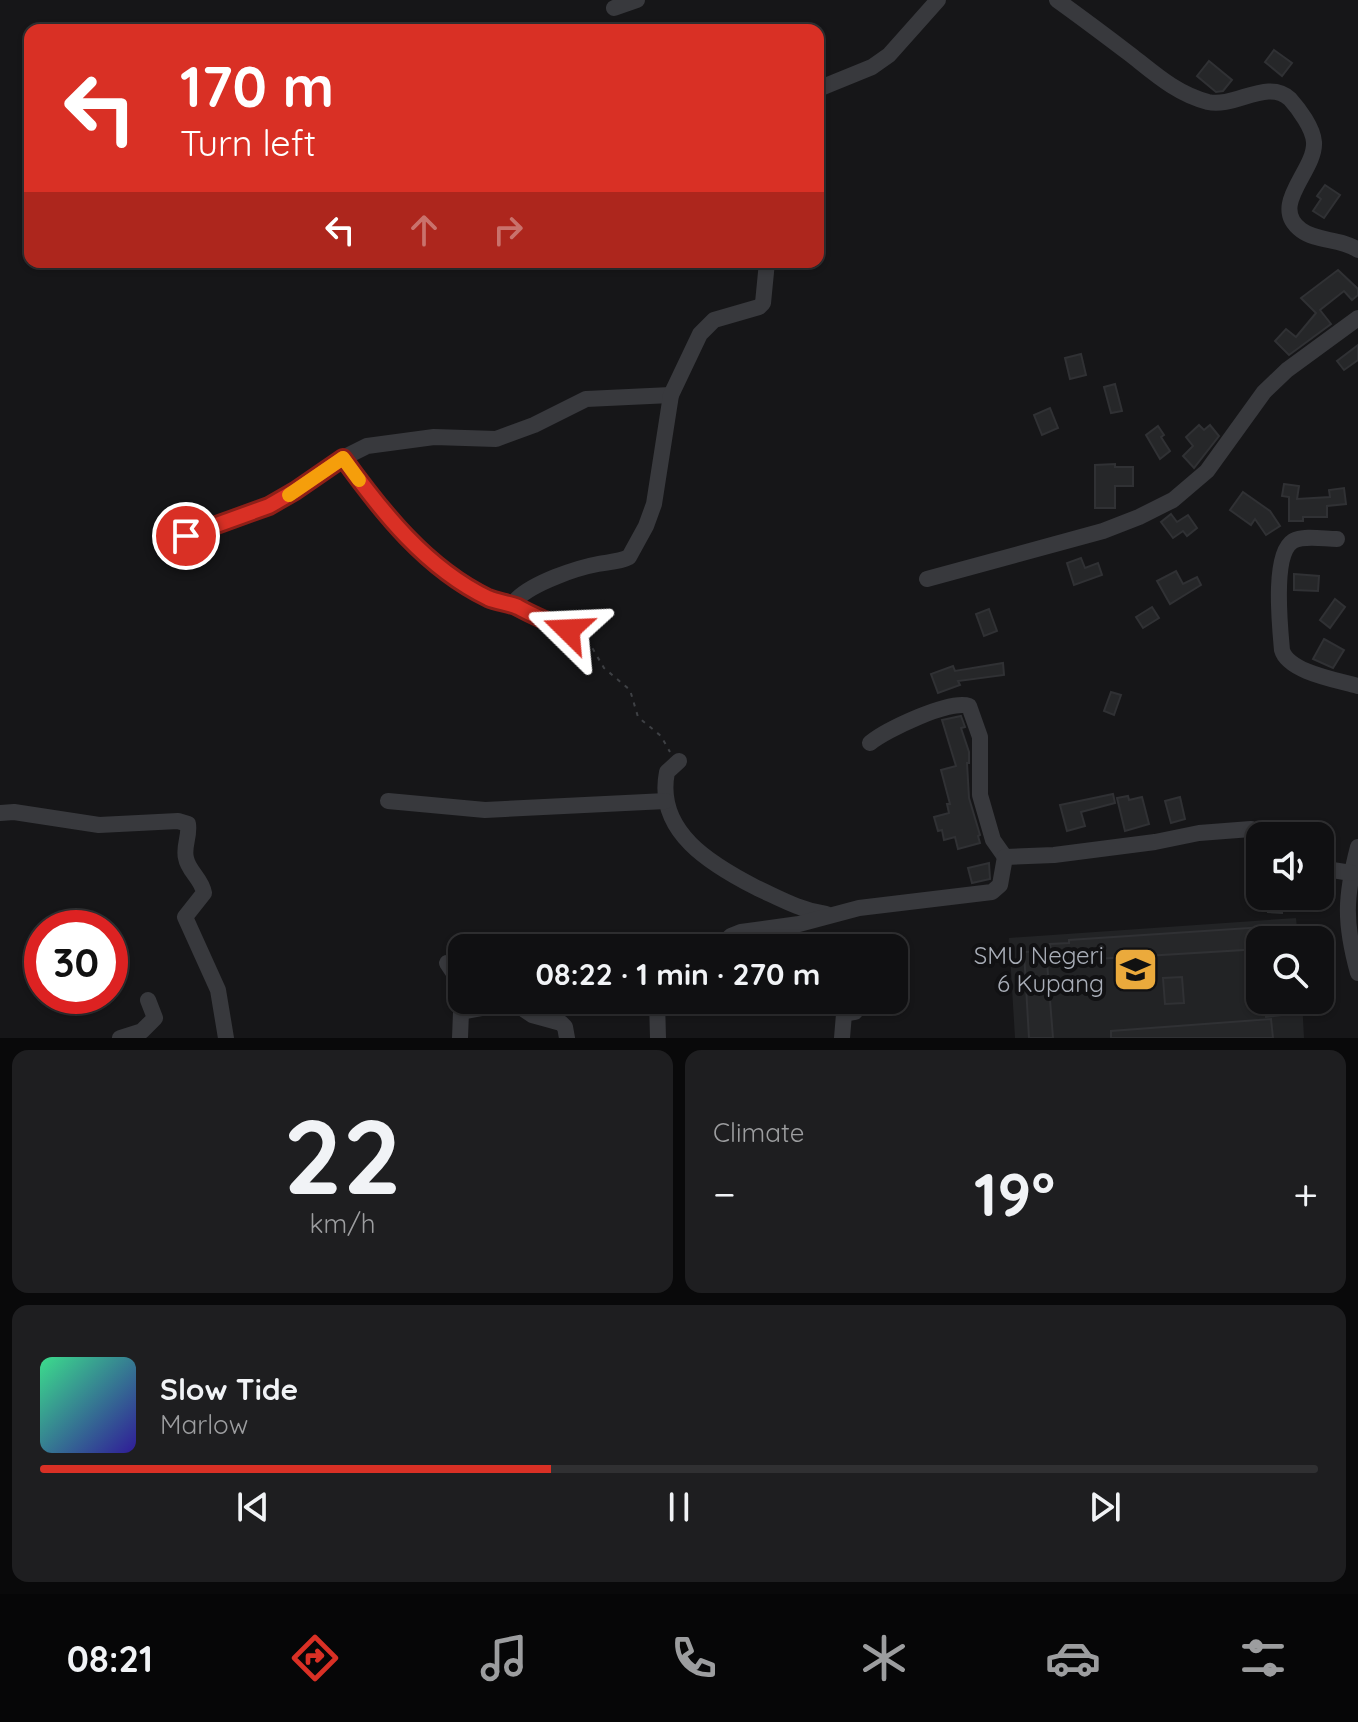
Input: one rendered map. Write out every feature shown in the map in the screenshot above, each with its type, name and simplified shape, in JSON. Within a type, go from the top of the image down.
[{"type":"street","points":[[614,8],[637,0]]},
{"type":"street","points":[[824,87],[872,67],[889,55],[938,0]]},
{"type":"street","points":[[1057,0],[1184,94],[1216,103],[1230,103],[1272,91],[1290,100],[1312,134],[1314,144],[1289,204],[1290,216],[1302,231],[1340,241],[1358,250]]},
{"type":"street","points":[[517,607],[518,597],[544,582],[594,564],[629,557],[654,504],[671,395],[681,371],[708,325],[763,303],[766,268]]},
{"type":"street","points":[[927,579],[1103,531],[1173,500],[1207,471],[1264,392],[1287,370],[1358,318]]},
{"type":"street","points":[[186,536],[269,506],[367,446],[434,437],[496,439],[534,425],[586,399],[671,395]]},
{"type":"street","points":[[343,458],[390,520],[439,567],[489,599],[517,607],[530,616],[568,630]]},
{"type":"street","points":[[1337,539],[1301,539],[1290,543],[1283,551],[1280,581],[1282,650],[1286,660],[1298,668],[1358,686]]},
{"type":"street","points":[[736,934],[799,924],[859,908],[992,892],[1000,885],[1005,857],[993,840],[980,795],[980,737],[969,706],[958,703],[911,720],[870,743]]},
{"type":"street","points":[[679,761],[667,772],[666,801],[680,833],[720,867],[789,905],[827,915]]},
{"type":"street","points":[[388,801],[485,810],[666,801]]},
{"type":"street","points":[[0,813],[14,812],[99,825],[178,821],[188,824],[186,860],[203,886],[204,893],[185,917],[218,990],[226,1038]]},
{"type":"street","points":[[1005,857],[1054,855],[1199,833],[1246,829]]},
{"type":"street","points":[[1358,847],[1347,904],[1347,930],[1358,973]]},
{"type":"street","points":[[1334,870],[1351,873]]},
{"type":"street","points":[[120,1038],[142,1031],[155,1018],[148,1000]]},
{"type":"street","points":[[460,1038],[461,1014]]},
{"type":"street","points":[[531,1014],[561,1023],[567,1038]]},
{"type":"street","points":[[657,1014],[658,1038]]},
{"type":"street","points":[[842,1038],[844,1014]]},
{"type":"path","points":[[568,630],[575,630],[585,637],[604,668],[630,690],[638,717],[661,736],[679,761]]},
{"type":"shaded area","name":"SMU Negeri 6 Kupang","points":[[1296,918],[1297,926],[1246,926],[1246,1014],[1303,1014],[1304,1038],[1015,1038],[1009,938]]},
{"type":"building","points":[[1274,50],[1292,63],[1282,76],[1265,62]]},
{"type":"building","points":[[1209,61],[1232,80],[1223,91],[1216,92],[1197,76]]},
{"type":"building","points":[[1325,185],[1340,195],[1324,218],[1313,211],[1321,199],[1317,196]]},
{"type":"building","points":[[1338,270],[1358,289],[1358,295],[1352,300],[1344,291],[1320,310],[1331,324],[1289,355],[1275,341],[1286,329],[1296,337],[1316,313],[1301,298]]},
{"type":"building","points":[[1358,345],[1358,360],[1344,370],[1337,361]]},
{"type":"building","points":[[1081,354],[1086,375],[1070,379],[1065,358]]},
{"type":"building","points":[[1115,384],[1122,411],[1111,413],[1104,387]]},
{"type":"building","points":[[1050,408],[1058,428],[1042,435],[1034,415]]},
{"type":"building","points":[[1199,425],[1204,430],[1210,425],[1219,436],[1194,468],[1183,456],[1193,446],[1186,437]]},
{"type":"building","points":[[1158,426],[1170,451],[1160,459],[1146,435]]},
{"type":"building","points":[[1115,464],[1115,467],[1133,467],[1133,486],[1115,486],[1115,508],[1095,508],[1095,465]]},
{"type":"building","points":[[1284,484],[1299,486],[1297,499],[1330,497],[1329,490],[1344,488],[1346,504],[1327,506],[1327,517],[1303,517],[1303,521],[1289,521],[1289,497],[1282,496]]},
{"type":"building","points":[[1243,492],[1270,511],[1280,526],[1266,535],[1255,519],[1251,525],[1230,510]]},
{"type":"building","points":[[1171,514],[1177,522],[1188,515],[1197,528],[1187,536],[1183,531],[1173,538],[1161,522]]},
{"type":"building","points":[[1081,558],[1085,568],[1098,563],[1102,575],[1074,585],[1067,563]]},
{"type":"building","points":[[1176,571],[1183,584],[1197,577],[1201,585],[1170,604],[1157,581]]},
{"type":"building","points":[[1294,574],[1319,576],[1318,591],[1294,590]]},
{"type":"building","points":[[1335,599],[1345,607],[1330,628],[1320,620]]},
{"type":"building","points":[[1152,607],[1159,618],[1143,628],[1136,617]]},
{"type":"building","points":[[989,609],[997,631],[984,636],[976,614]]},
{"type":"building","points":[[1324,639],[1344,650],[1333,668],[1313,659]]},
{"type":"building","points":[[1003,663],[1004,675],[958,681],[960,685],[938,693],[931,674],[953,666],[955,671]]},
{"type":"building","points":[[1111,692],[1121,695],[1114,715],[1104,711]]},
{"type":"building","points":[[961,716],[965,727],[961,728],[969,752],[969,798],[980,843],[958,849],[955,837],[944,840],[934,817],[949,813],[947,804],[950,804],[941,770],[956,766],[942,720]]},
{"type":"building","points":[[1113,794],[1115,803],[1081,812],[1085,826],[1067,831],[1060,805]]},
{"type":"building","points":[[1128,796],[1129,800],[1142,797],[1149,824],[1125,831],[1117,798]]},
{"type":"building","points":[[1180,797],[1185,819],[1171,823],[1165,801]]},
{"type":"building","points":[[989,863],[990,879],[972,883],[968,868]]},
{"type":"building","points":[[1246,928],[1246,950],[1047,962],[1053,1038],[1029,1038],[1024,952],[1051,951],[1050,944],[1069,943],[1069,940]]},
{"type":"building","points":[[1182,977],[1184,1003],[1165,1004],[1163,978]]},
{"type":"building","points":[[1271,1019],[1273,1038],[1111,1038],[1111,1031]]},
{"type":"slow traffic","points":[[289,495],[343,458],[359,480]]},
{"type":"place","name":"SMU Negeri 6 Kupang","points":[[1135,970]]},
{"type":"route","points":[[186,536],[269,506],[343,458],[390,520],[439,567],[489,599],[517,607],[530,616],[568,630]]}]
